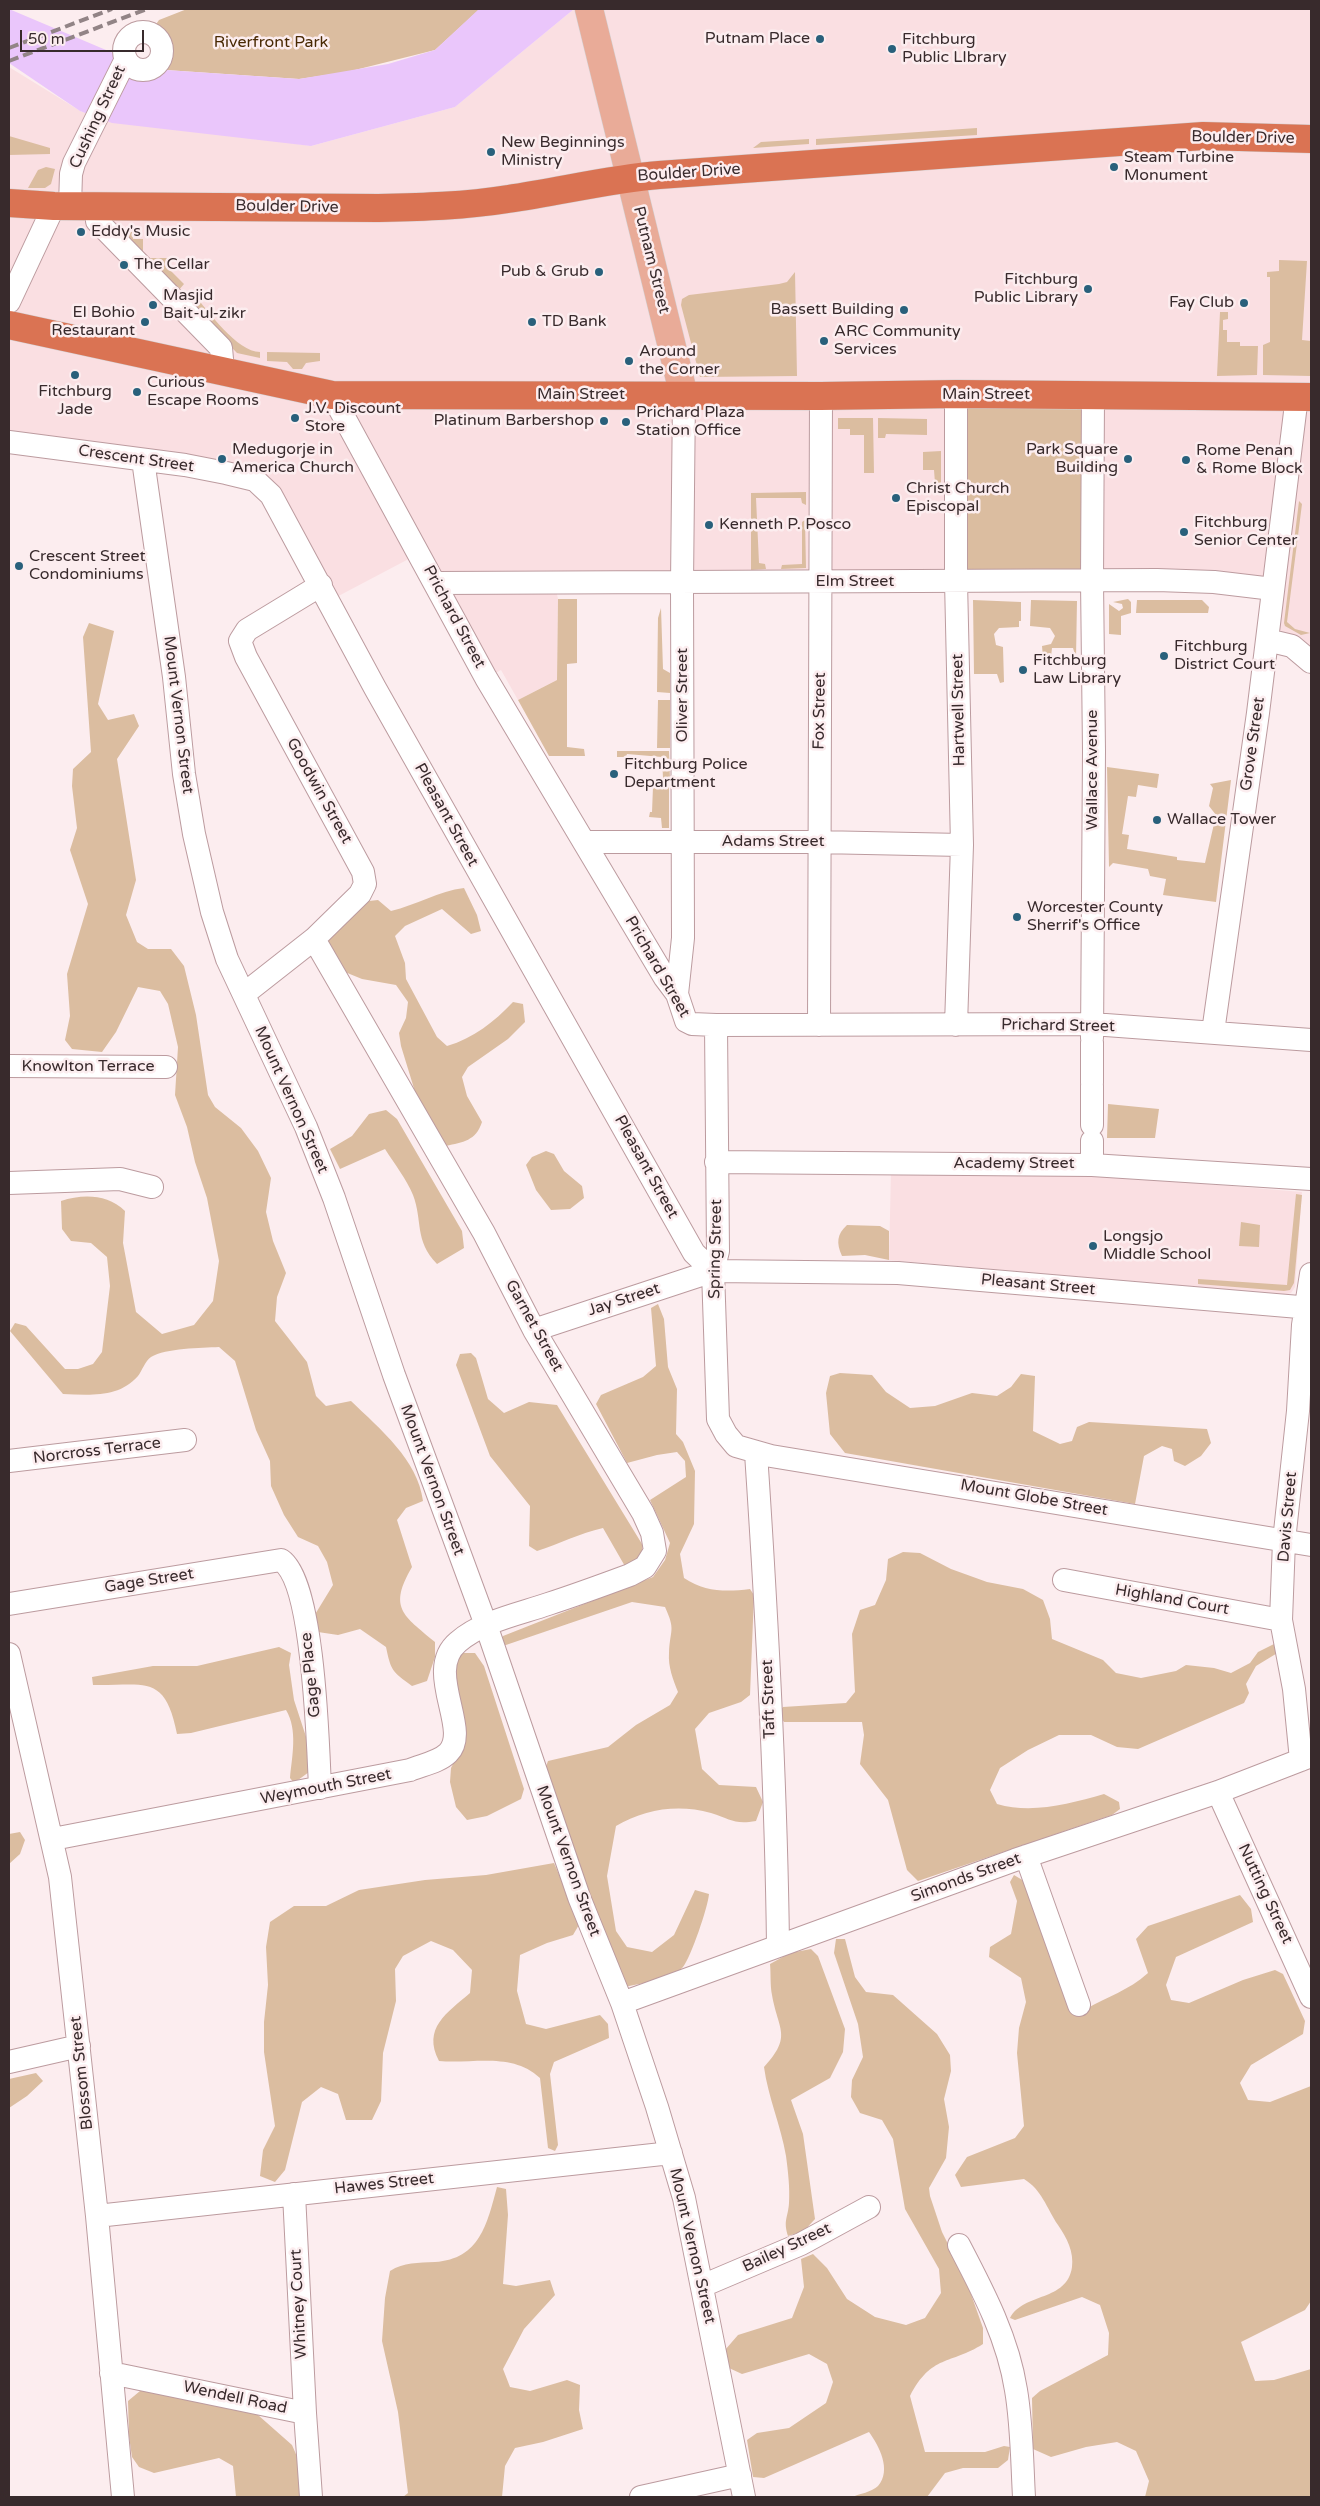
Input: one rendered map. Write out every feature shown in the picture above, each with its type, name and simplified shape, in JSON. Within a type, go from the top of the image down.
[{"type":"highway","name":"Boulder Drive","points":[[9,203],[62,206],[378,208],[430,206],[506,200],[631,178],[1133,140],[1203,136],[1311,139]]},
{"type":"highway","name":"Main Street","points":[[9,325],[332,395],[821,396],[956,394],[1304,396]]},
{"type":"main road","name":"Putnam Street","points":[[588,9],[684,396]]},
{"type":"street","name":"Cushing Street","points":[[9,302],[62,206],[74,163],[126,52],[136,34],[150,33],[161,44],[161,58],[157,65],[144,71],[129,65],[126,52]]},
{"type":"street","points":[[97,221],[221,348],[222,359]]},
{"type":"street","name":"Hartwell Street","points":[[956,394],[956,581],[962,845],[956,1025]]},
{"type":"street","name":"Prichard Street","points":[[332,395],[486,678],[676,994],[686,1021],[692,1024],[716,1025],[956,1025],[1092,1035],[1213,1032],[1311,1040]]},
{"type":"street","name":"Oliver Street","points":[[676,994],[684,938],[682,583],[684,396]]},
{"type":"street","name":"Fox Street","points":[[820,1025],[818,842],[821,396]]},
{"type":"street","name":"Wallace Avenue","points":[[1092,396],[1094,751],[1092,1141]]},
{"type":"street","name":"Grove Street","points":[[1213,1032],[1258,717],[1273,589],[1304,396]]},
{"type":"street","name":"Crescent Street","points":[[9,442],[226,473],[258,482],[271,495],[294,534]]},
{"type":"street","name":"Mount Vernon Street","points":[[143,460],[194,834],[212,912],[227,959],[306,1127],[334,1198],[394,1375],[486,1625],[579,1897],[622,2003],[684,2198],[744,2497]]},
{"type":"street","name":"Pleasant Street","points":[[294,534],[375,688],[569,1028],[694,1253],[713,1271],[898,1273],[1309,1308]]},
{"type":"street","name":"Elm Street","points":[[436,583],[1157,580],[1214,582],[1273,589]]},
{"type":"street","name":"Goodwin Street","points":[[244,994],[314,939],[360,894],[365,884],[365,876],[246,657],[240,641],[246,630],[321,585]]},
{"type":"street","points":[[1267,640],[1302,647],[1311,662]]},
{"type":"street","name":"Adams Street","points":[[584,842],[818,842],[962,845]]},
{"type":"street","name":"Garnet Street","points":[[314,939],[484,1233],[534,1330],[635,1497],[652,1533],[655,1551],[645,1567],[630,1575],[486,1625]]},
{"type":"street","name":"Spring Street","points":[[716,1025],[718,1251],[713,1271],[718,1419],[730,1441],[744,1450],[756,1453]]},
{"type":"street","name":"Knowlton Terrace","points":[[9,1066],[166,1067]]},
{"type":"street","name":"Academy Street","points":[[716,1162],[1092,1165],[1311,1179]]},
{"type":"street","points":[[9,1183],[120,1179],[152,1186]]},
{"type":"street","name":"Jay Street","points":[[534,1330],[713,1271]]},
{"type":"street","name":"Davis Street","points":[[1306,1758],[1280,1620],[1284,1541],[1311,1274]]},
{"type":"street","name":"Norcross Terrace","points":[[9,1462],[185,1440]]},
{"type":"street","name":"Mount Globe Street","points":[[756,1453],[1311,1544]]},
{"type":"street","name":"Taft Street","points":[[756,1453],[777,1846],[778,1945]]},
{"type":"street","name":"Gage Street","points":[[9,1604],[281,1560],[288,1565]]},
{"type":"street","name":"Gage Place","points":[[288,1565],[297,1587],[307,1626],[320,1788]]},
{"type":"street","name":"Highland Court","points":[[1064,1580],[1280,1620]]},
{"type":"street","name":"Weymouth Street","points":[[53,1839],[410,1770],[448,1753],[455,1743],[446,1693],[446,1662],[457,1643],[486,1625]]},
{"type":"street","name":"Blossom Street","points":[[9,1654],[53,1839],[60,1877],[80,2046],[123,2497]]},
{"type":"street","name":"Simonds Street","points":[[622,2003],[1026,1856],[1218,1792],[1306,1758]]},
{"type":"street","name":"Nutting Street","points":[[1218,1792],[1311,1997]]},
{"type":"street","points":[[1026,1856],[1079,2005]]},
{"type":"street","points":[[9,2062],[80,2046]]},
{"type":"street","name":"Hawes Street","points":[[97,2216],[671,2153]]},
{"type":"street","name":"Whitney Court","points":[[294,2194],[305,2413]]},
{"type":"street","name":"Bailey Street","points":[[702,2286],[801,2244],[869,2208]]},
{"type":"street","points":[[959,2245],[994,2316],[1012,2370],[1020,2420],[1024,2497]]},
{"type":"street","name":"Wendell Road","points":[[111,2373],[305,2413],[311,2497]]},
{"type":"street","points":[[641,2497],[740,2475]]},
{"type":"shaded area","points":[[9,9],[151,69],[299,79],[388,64],[435,50],[479,9],[574,9],[455,107],[311,146],[112,123],[80,111],[9,63]]},
{"type":"shaded area","points":[[574,9],[1311,9],[1311,662],[1267,640],[1273,589],[555,584],[558,599],[557,680],[518,700],[501,670],[486,678],[420,553],[329,601],[263,485],[9,442],[9,67],[82,112],[311,146],[455,107]]},
{"type":"shaded area","name":"Longsjo Middle School","points":[[891,1171],[1087,1174],[1302,1192],[1295,1287],[1291,1293],[1284,1295],[889,1260]]},
{"type":"green space","name":"Riverfront Park","points":[[187,9],[480,9],[435,50],[347,72],[299,79],[151,69],[159,61],[162,51],[159,41],[150,33],[159,20]]},
{"type":"green space","points":[[977,128],[977,135],[816,145],[816,139]]},
{"type":"green space","points":[[9,136],[50,148],[50,154],[9,155]]},
{"type":"green space","points":[[809,139],[809,144],[753,148],[761,142]]},
{"type":"green space","points":[[46,167],[55,169],[51,184],[45,188],[28,188],[38,170]]},
{"type":"green space","points":[[117,232],[132,232],[133,239],[143,239],[143,258],[170,258],[171,271],[184,284],[178,291],[115,235]]},
{"type":"green space","points":[[1279,260],[1307,261],[1302,340],[1311,341],[1311,376],[1263,375],[1263,345],[1270,342],[1270,277],[1267,277],[1267,272],[1279,271]]},
{"type":"green space","points":[[795,272],[797,376],[700,377],[681,305],[682,299],[689,295],[779,284],[787,282]]},
{"type":"green space","points":[[193,293],[233,338],[251,350],[260,352],[260,358],[237,353],[186,300]]},
{"type":"green space","points":[[1220,312],[1228,312],[1228,319],[1223,320],[1223,330],[1227,330],[1227,342],[1240,342],[1240,346],[1258,346],[1257,375],[1217,376]]},
{"type":"green space","points":[[267,352],[320,353],[320,361],[306,363],[302,369],[293,369],[287,362],[267,361]]},
{"type":"green space","points":[[956,394],[1093,396],[1092,581],[956,581]]},
{"type":"green space","points":[[838,418],[873,418],[874,473],[864,473],[864,435],[850,435],[850,429],[838,429]]},
{"type":"green space","points":[[878,418],[927,419],[927,435],[886,434],[885,438],[878,438]]},
{"type":"green space","points":[[941,451],[941,483],[935,483],[934,470],[923,470],[923,452]]},
{"type":"green space","points":[[806,492],[806,505],[802,503],[801,498],[756,498],[759,563],[765,564],[766,569],[751,570],[751,493]]},
{"type":"green space","points":[[1299,501],[1302,504],[1287,622],[1295,629],[1310,633],[1301,635],[1285,626],[1284,623]]},
{"type":"green space","points":[[805,520],[806,568],[781,569],[782,565],[802,564],[802,522]]},
{"type":"green space","points":[[558,599],[577,599],[577,663],[567,664],[567,747],[584,749],[585,756],[549,756],[518,700],[557,680]]},
{"type":"green space","points":[[1128,599],[1131,602],[1131,613],[1121,616],[1121,635],[1109,634],[1109,604],[1119,611],[1123,608],[1122,604],[1113,602]]},
{"type":"green space","points":[[973,600],[1021,602],[1021,621],[1019,621],[1019,627],[999,628],[994,634],[996,645],[1003,647],[1004,682],[1000,683],[997,674],[974,674]]},
{"type":"green space","points":[[1031,600],[1077,601],[1076,658],[1073,648],[1052,648],[1051,657],[1043,658],[1042,646],[1051,644],[1055,636],[1050,628],[1030,626]]},
{"type":"green space","points":[[1137,600],[1202,600],[1209,607],[1208,613],[1136,613]]},
{"type":"green space","points":[[661,608],[663,669],[670,673],[670,693],[657,692],[658,618]]},
{"type":"green space","points":[[89,623],[114,631],[98,704],[108,720],[134,714],[139,726],[117,759],[136,880],[126,915],[137,942],[148,949],[171,949],[184,966],[196,1015],[208,1095],[215,1107],[241,1128],[258,1151],[271,1178],[266,1212],[273,1241],[286,1273],[277,1297],[275,1321],[307,1362],[316,1396],[326,1406],[351,1401],[396,1446],[414,1472],[420,1486],[423,1501],[406,1508],[397,1520],[412,1567],[401,1592],[400,1602],[402,1610],[407,1617],[435,1642],[435,1657],[427,1681],[412,1686],[393,1670],[386,1647],[360,1629],[338,1635],[318,1632],[311,1621],[333,1585],[327,1562],[318,1546],[298,1537],[284,1515],[271,1486],[270,1461],[256,1430],[235,1361],[219,1347],[165,1352],[151,1357],[145,1363],[138,1376],[130,1383],[113,1392],[94,1395],[63,1394],[10,1331],[15,1323],[26,1326],[65,1369],[78,1369],[93,1364],[102,1352],[110,1286],[107,1257],[91,1243],[71,1241],[62,1229],[61,1201],[78,1197],[94,1197],[110,1201],[125,1211],[123,1243],[136,1312],[162,1334],[194,1325],[213,1301],[219,1261],[207,1198],[195,1162],[187,1127],[175,1095],[178,1047],[168,1004],[160,991],[138,987],[116,1032],[102,1052],[72,1049],[65,1040],[70,1016],[67,974],[88,904],[70,850],[77,828],[72,786],[73,769],[91,752],[83,637]]},
{"type":"green space","points":[[658,700],[670,700],[670,748],[657,748]]},
{"type":"green space","points":[[617,751],[669,751],[670,779],[663,778],[662,757],[627,754],[626,757],[617,757]]},
{"type":"green space","points":[[1107,767],[1159,774],[1157,788],[1138,785],[1136,797],[1128,796],[1122,834],[1129,835],[1127,849],[1177,857],[1177,860],[1205,863],[1216,815],[1209,806],[1213,788],[1210,784],[1231,780],[1216,902],[1163,895],[1166,879],[1150,876],[1148,869],[1113,863],[1109,867]]},
{"type":"green space","points":[[653,787],[669,787],[669,828],[662,828],[661,818],[649,817],[650,812],[652,812]]},
{"type":"green space","points":[[464,888],[477,915],[481,931],[471,934],[442,909],[405,926],[395,936],[405,963],[406,979],[437,1037],[447,1046],[475,1034],[513,1002],[523,1004],[525,1022],[508,1039],[468,1067],[462,1077],[467,1096],[482,1122],[476,1133],[468,1140],[446,1146],[420,1108],[401,1046],[399,1033],[406,1018],[408,1002],[396,985],[362,979],[340,970],[324,936],[360,902],[378,900],[391,911],[446,892]]},
{"type":"green space","points":[[1108,1104],[1159,1109],[1155,1138],[1107,1138]]},
{"type":"green space","points":[[386,1110],[397,1119],[462,1231],[464,1248],[437,1264],[425,1247],[413,1195],[385,1149],[340,1169],[330,1149],[352,1136],[369,1114]]},
{"type":"green space","points":[[546,1151],[554,1154],[564,1171],[582,1186],[584,1198],[570,1209],[551,1210],[536,1190],[526,1165],[532,1157]]},
{"type":"green space","points":[[1296,1194],[1302,1195],[1294,1283],[1290,1290],[1198,1284],[1198,1279],[1287,1285]]},
{"type":"green space","points":[[1241,1222],[1260,1225],[1259,1247],[1239,1246]]},
{"type":"green space","points":[[847,1225],[880,1226],[889,1231],[889,1260],[865,1255],[842,1256],[839,1247],[839,1235]]},
{"type":"green space","points":[[658,1304],[664,1319],[668,1367],[677,1389],[676,1434],[683,1442],[695,1471],[694,1524],[680,1554],[684,1578],[700,1586],[716,1590],[750,1589],[754,1595],[750,1695],[741,1702],[709,1713],[695,1729],[702,1769],[719,1785],[756,1787],[763,1802],[756,1821],[737,1822],[699,1810],[674,1809],[650,1812],[616,1826],[607,1876],[616,1931],[627,1947],[652,1952],[674,1935],[695,1890],[709,1894],[699,1932],[683,1967],[664,1978],[625,1987],[618,1981],[545,1769],[548,1761],[608,1747],[636,1725],[670,1705],[678,1692],[669,1663],[671,1630],[668,1615],[665,1607],[632,1602],[503,1646],[499,1642],[503,1636],[653,1577],[665,1560],[670,1543],[650,1500],[686,1477],[685,1461],[677,1452],[627,1463],[596,1404],[601,1395],[643,1377],[656,1366],[651,1308]]},
{"type":"green space","points":[[471,1353],[476,1358],[488,1399],[504,1413],[529,1402],[557,1405],[642,1544],[643,1556],[626,1568],[603,1528],[537,1551],[529,1546],[530,1506],[490,1456],[456,1365],[460,1354]]},
{"type":"green space","points":[[840,1373],[872,1375],[886,1392],[910,1408],[935,1406],[972,1393],[997,1396],[1011,1387],[1021,1374],[1035,1376],[1033,1431],[1060,1444],[1072,1441],[1077,1427],[1089,1422],[1207,1429],[1211,1443],[1201,1456],[1185,1466],[1174,1461],[1172,1449],[1162,1446],[1144,1456],[1135,1504],[845,1453],[830,1434],[826,1393],[830,1376]]},
{"type":"green space","points":[[903,1552],[920,1553],[951,1569],[987,1582],[1023,1589],[1043,1600],[1050,1619],[1052,1639],[1103,1660],[1116,1673],[1141,1678],[1176,1671],[1186,1665],[1214,1668],[1231,1673],[1250,1663],[1258,1652],[1276,1643],[1279,1652],[1256,1666],[1246,1684],[1249,1693],[1244,1703],[1138,1749],[1117,1747],[1091,1735],[1059,1735],[1028,1750],[1000,1768],[990,1790],[997,1804],[1024,1808],[1050,1807],[1104,1794],[1119,1802],[1120,1809],[1112,1815],[918,1881],[907,1870],[888,1800],[860,1764],[864,1735],[862,1722],[784,1722],[778,1713],[783,1707],[846,1703],[855,1692],[852,1634],[860,1610],[875,1605],[886,1580],[888,1559]]},
{"type":"green space","points":[[279,1647],[291,1653],[289,1665],[294,1700],[311,1752],[309,1772],[294,1783],[290,1778],[293,1735],[290,1718],[286,1710],[191,1733],[177,1734],[172,1714],[159,1692],[150,1687],[139,1685],[93,1685],[92,1677],[153,1666],[197,1666]]},
{"type":"green space","points":[[462,1653],[475,1653],[484,1666],[524,1789],[521,1799],[487,1816],[467,1820],[456,1807],[450,1782],[451,1768],[460,1750],[455,1662]]},
{"type":"green space","points":[[20,1832],[25,1840],[20,1854],[9,1864],[9,1834]]},
{"type":"green space","points":[[554,1863],[580,1923],[573,1935],[547,1943],[520,1955],[517,1991],[526,2024],[546,2029],[600,2015],[608,2024],[609,2038],[554,2062],[550,2074],[558,2145],[555,2151],[548,2148],[540,2078],[529,2070],[505,2062],[439,2061],[433,2039],[435,2030],[453,2007],[470,1993],[472,1970],[453,1950],[431,1941],[403,1956],[395,1969],[396,2001],[383,2053],[381,2101],[372,2120],[346,2120],[338,2094],[321,2087],[302,2102],[285,2170],[275,2182],[260,2176],[263,2150],[275,2126],[264,2052],[264,2022],[268,1985],[266,1947],[270,1922],[294,1906],[326,1906],[359,1890],[425,1880],[486,1875]]},
{"type":"green space","points":[[1014,1875],[1024,1881],[1086,2009],[1125,1989],[1148,1973],[1136,1939],[1148,1926],[1240,1895],[1251,1909],[1253,1922],[1176,1957],[1166,1985],[1171,2000],[1189,2003],[1243,1980],[1275,1970],[1283,1974],[1305,2021],[1303,2034],[1251,2065],[1240,2083],[1248,2100],[1270,2102],[1311,2086],[1311,2301],[1305,2310],[1241,2342],[1255,2381],[1274,2380],[1311,2369],[1311,2497],[1145,2497],[1149,2481],[1136,2451],[1117,2442],[1086,2447],[1051,2457],[1033,2449],[1032,2398],[1040,2391],[1108,2355],[1109,2333],[1100,2305],[1082,2297],[1015,2320],[1010,2318],[1016,2310],[1025,2304],[1054,2292],[1062,2286],[1068,2278],[1072,2267],[1069,2245],[1040,2194],[1024,2179],[961,2187],[955,2175],[967,2157],[1015,2138],[1024,2126],[1017,2053],[1019,2028],[1026,2002],[1021,1978],[989,1957],[990,1947],[1011,1934],[1017,1901],[1010,1882]]},
{"type":"green space","points":[[836,1939],[845,1939],[855,1977],[866,1992],[893,1995],[937,2034],[950,2055],[951,2071],[944,2099],[949,2127],[946,2158],[929,2188],[942,2232],[966,2280],[983,2328],[983,2344],[934,2367],[926,2373],[910,2396],[925,2452],[985,2452],[1004,2446],[1010,2447],[1008,2460],[998,2468],[963,2468],[945,2473],[927,2497],[852,2497],[878,2486],[884,2473],[883,2458],[869,2432],[764,2478],[753,2477],[747,2440],[757,2433],[789,2428],[826,2403],[833,2382],[827,2364],[809,2354],[742,2374],[729,2368],[725,2350],[738,2335],[792,2318],[804,2287],[801,2259],[813,2254],[827,2268],[847,2299],[875,2317],[906,2325],[925,2318],[941,2293],[939,2269],[905,2209],[893,2139],[882,2120],[860,2113],[851,2097],[852,2080],[863,2057],[858,2024],[834,1953]]},
{"type":"green space","points":[[811,1949],[818,1956],[845,2029],[843,2052],[830,2078],[791,2100],[803,2134],[815,2219],[804,2231],[788,2236],[786,2222],[789,2191],[786,2156],[764,2067],[773,2056],[781,2040],[780,2025],[771,1991],[770,1964],[790,1953]]},
{"type":"green space","points":[[36,2073],[43,2081],[27,2096],[9,2108],[9,2079]]},
{"type":"green space","points":[[497,2187],[506,2189],[508,2215],[503,2284],[516,2286],[550,2280],[555,2295],[524,2329],[503,2369],[510,2387],[530,2391],[567,2380],[580,2385],[579,2410],[583,2429],[543,2442],[515,2448],[505,2466],[502,2497],[403,2497],[408,2493],[398,2412],[382,2341],[385,2298],[390,2271],[406,2264],[450,2259],[472,2247],[485,2226]]},
{"type":"green space","points":[[167,2389],[258,2415],[292,2445],[305,2475],[304,2497],[236,2497],[233,2466],[219,2458],[154,2473],[139,2467],[132,2457],[128,2401],[140,2391]]},
{"type":"railway","points":[[9,48],[112,9]]},
{"type":"railway","points":[[9,61],[147,9]]},
{"type":"place","name":"Putnam Place","points":[[820,39]]},
{"type":"place","name":"Fitchburg Public LIbrary","points":[[892,49]]},
{"type":"place","name":"New Beginnings Ministry","points":[[491,152]]},
{"type":"place","name":"Steam Turbine Monument","points":[[1114,167]]},
{"type":"place","name":"Eddy's Music","points":[[81,232]]},
{"type":"place","name":"The Cellar","points":[[124,265]]},
{"type":"place","name":"Pub & Grub","points":[[599,272]]},
{"type":"place","name":"Fitchburg Public Library","points":[[1088,289]]},
{"type":"place","name":"Fay Club","points":[[1244,303]]},
{"type":"place","name":"Masjid Bait-ul-zikr","points":[[153,305]]},
{"type":"place","name":"Bassett Building","points":[[904,310]]},
{"type":"place","name":"El Bohio Restaurant","points":[[145,322]]},
{"type":"place","name":"TD Bank","points":[[532,322]]},
{"type":"place","name":"ARC Community Services","points":[[824,341]]},
{"type":"place","name":"Around the Corner","points":[[629,361]]},
{"type":"place","name":"Fitchburg Jade","points":[[75,375]]},
{"type":"place","name":"Curious Escape Rooms","points":[[137,392]]},
{"type":"place","name":"J.V. Discount Store","points":[[295,418]]},
{"type":"place","name":"Platinum Barbershop","points":[[604,421]]},
{"type":"place","name":"Prichard Plaza Station Office","points":[[626,422]]},
{"type":"place","name":"Medugorje in America Church","points":[[222,459]]},
{"type":"place","name":"Park Square Building","points":[[1128,459]]},
{"type":"place","name":"Rome Penan & Rome Block","points":[[1186,460]]},
{"type":"place","name":"Christ Church Episcopal","points":[[896,498]]},
{"type":"place","name":"Kenneth P. Posco","points":[[709,525]]},
{"type":"place","name":"Fitchburg Senior Center","points":[[1184,532]]},
{"type":"place","name":"Crescent Street Condominiums","points":[[19,566]]},
{"type":"place","name":"Fitchburg District Court","points":[[1164,656]]},
{"type":"place","name":"Fitchburg Law Library","points":[[1023,670]]},
{"type":"place","name":"Fitchburg Police Department","points":[[614,774]]},
{"type":"place","name":"Wallace Tower","points":[[1157,820]]},
{"type":"place","name":"Worcester County Sherrif's Office","points":[[1017,917]]},
{"type":"place","name":"Longsjo Middle School","points":[[1093,1246]]}]
